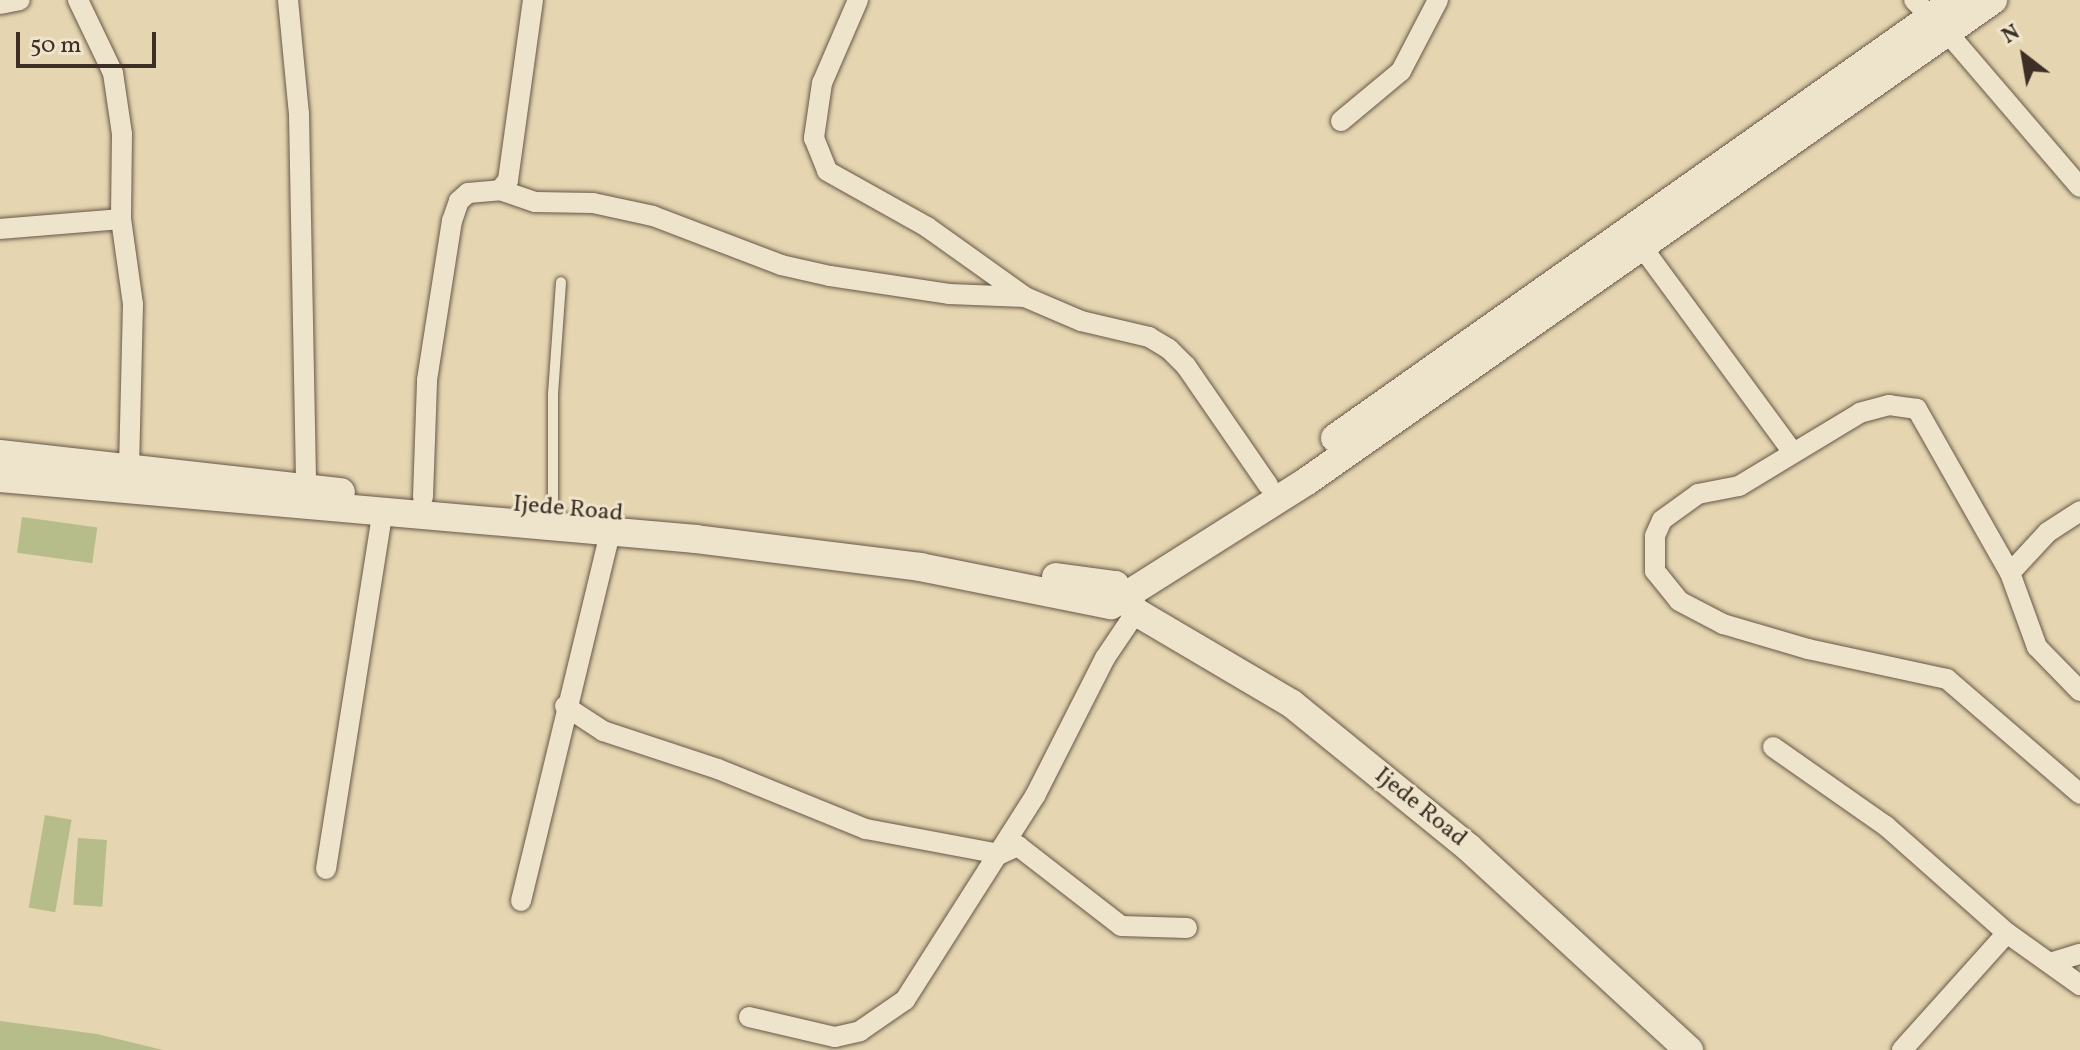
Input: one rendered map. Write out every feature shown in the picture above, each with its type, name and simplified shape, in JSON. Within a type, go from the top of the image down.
[{"type":"main road","points":[[1125,599],[1268,485],[1955,0]]},
{"type":"main road","points":[[1125,599],[1307,481],[1642,247],[1931,16],[1993,0]]},
{"type":"main road","name":"Ijede Road","points":[[0,454],[306,489],[423,497],[552,518],[610,533],[920,567],[1102,605],[1125,599]]},
{"type":"main road","name":"Ijede Road","points":[[0,478],[382,514],[694,520],[919,548],[1125,599],[1292,704],[1469,848],[1689,1050]]},
{"type":"street","points":[[0,4],[20,0]]},
{"type":"street","points":[[78,0],[113,73],[122,134],[121,219],[133,304],[129,467]]},
{"type":"street","points":[[288,0],[300,129],[306,489]]},
{"type":"street","points":[[500,190],[508,180],[533,0]]},
{"type":"street","points":[[858,0],[822,83],[817,155],[827,171],[927,227],[1025,297],[1081,321],[1149,337],[1169,349],[1186,366],[1268,485]]},
{"type":"street","points":[[1341,121],[1401,71],[1438,0]]},
{"type":"street","points":[[1931,16],[2080,187]]},
{"type":"street","points":[[423,497],[427,380],[452,221],[459,201],[468,193],[500,190],[535,202],[593,203],[653,216],[781,265],[830,276],[949,294],[1025,297]]},
{"type":"street","points":[[0,229],[121,219]]},
{"type":"street","points":[[1642,247],[1791,450]]},
{"type":"street","points":[[2080,691],[2037,647],[2010,573],[1917,409],[1889,405],[1860,413],[1791,450],[1739,486],[1698,494],[1662,520],[1652,557],[1666,588],[1679,601],[1723,624],[1808,649],[1947,679],[2080,794]]},
{"type":"street","points":[[2010,573],[2048,532],[2080,511]]},
{"type":"street","points":[[326,869],[382,514]]},
{"type":"street","points":[[521,901],[565,706],[610,533]]},
{"type":"street","points":[[749,1017],[835,1037],[880,1020],[905,1000],[1000,854],[1105,658],[1125,599]]},
{"type":"street","points":[[565,706],[603,731],[718,769],[866,829],[1000,854],[1012,846],[1028,850],[1121,926],[1187,928]]},
{"type":"street","points":[[1773,747],[1886,826],[2007,933],[2053,962],[2080,985]]},
{"type":"street","points":[[1902,1050],[2007,933]]},
{"type":"street","points":[[2053,962],[2080,954]]},
{"type":"lane","points":[[552,518],[561,282]]},
{"type":"green space","points":[[22,517],[97,528],[92,563],[17,553]]},
{"type":"green space","points":[[45,815],[72,820],[55,912],[29,908]]},
{"type":"green space","points":[[78,838],[107,840],[102,907],[73,905]]},
{"type":"green space","points":[[0,1021],[97,1034],[163,1050],[0,1050]]}]
